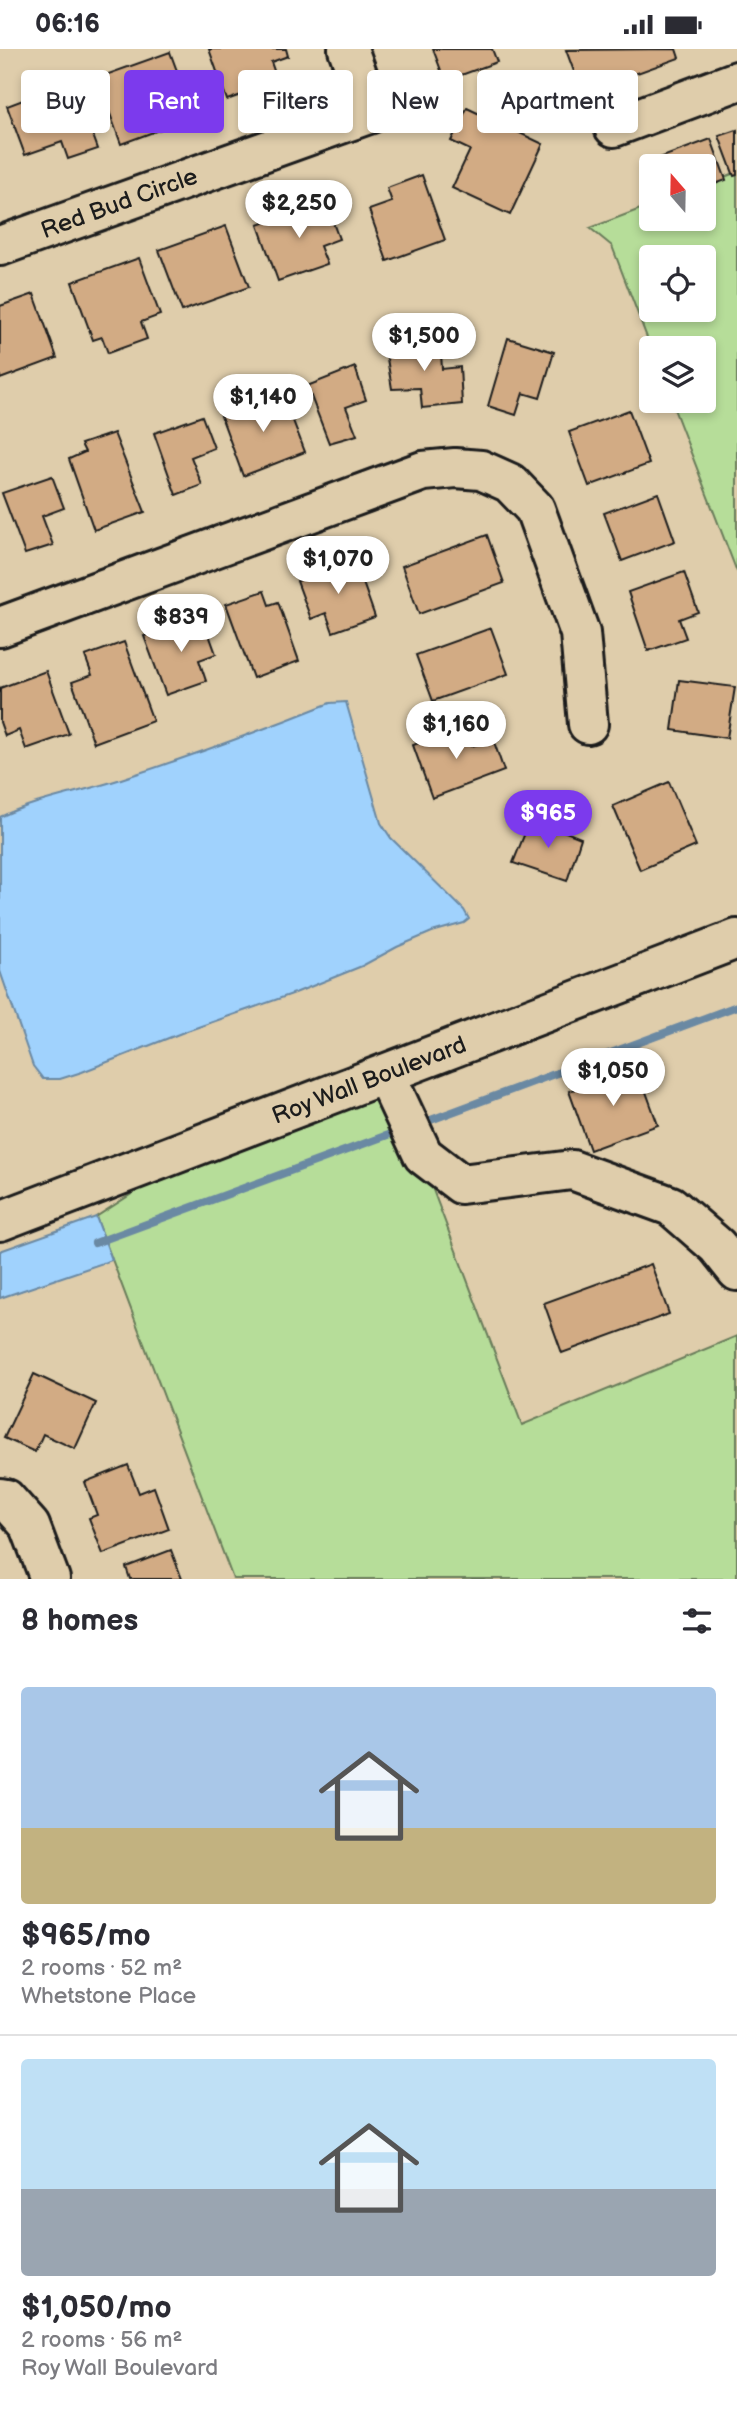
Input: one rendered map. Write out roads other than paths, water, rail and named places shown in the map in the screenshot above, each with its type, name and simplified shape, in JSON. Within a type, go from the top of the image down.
[{"type":"street","name":"Red Bud Circle","points":[[0,246],[372,113],[348,49]]},
{"type":"street","points":[[638,118],[737,81]]},
{"type":"street","points":[[0,627],[423,471],[455,468],[481,470],[510,483],[535,509],[580,633],[588,724]]},
{"type":"street","name":"Roy Wall Boulevard","points":[[0,1221],[737,939]]},
{"type":"street","points":[[384,1074],[423,1155],[461,1184],[572,1170],[671,1206],[730,1253]]},
{"type":"street","points":[[0,1498],[5,1499],[30,1526],[50,1579]]},
{"type":"water","points":[[346,702],[381,823],[391,838],[464,910],[469,919],[464,923],[432,932],[362,966],[295,993],[82,1072],[60,1079],[43,1079],[33,1066],[0,971],[0,817],[29,805],[103,785],[171,762],[330,703]]},
{"type":"water","points":[[96,1217],[112,1260],[0,1298],[0,1251]]},
{"type":"waterway","points":[[428,1121],[737,1006]]},
{"type":"waterway","points":[[95,1243],[393,1133]]}]
